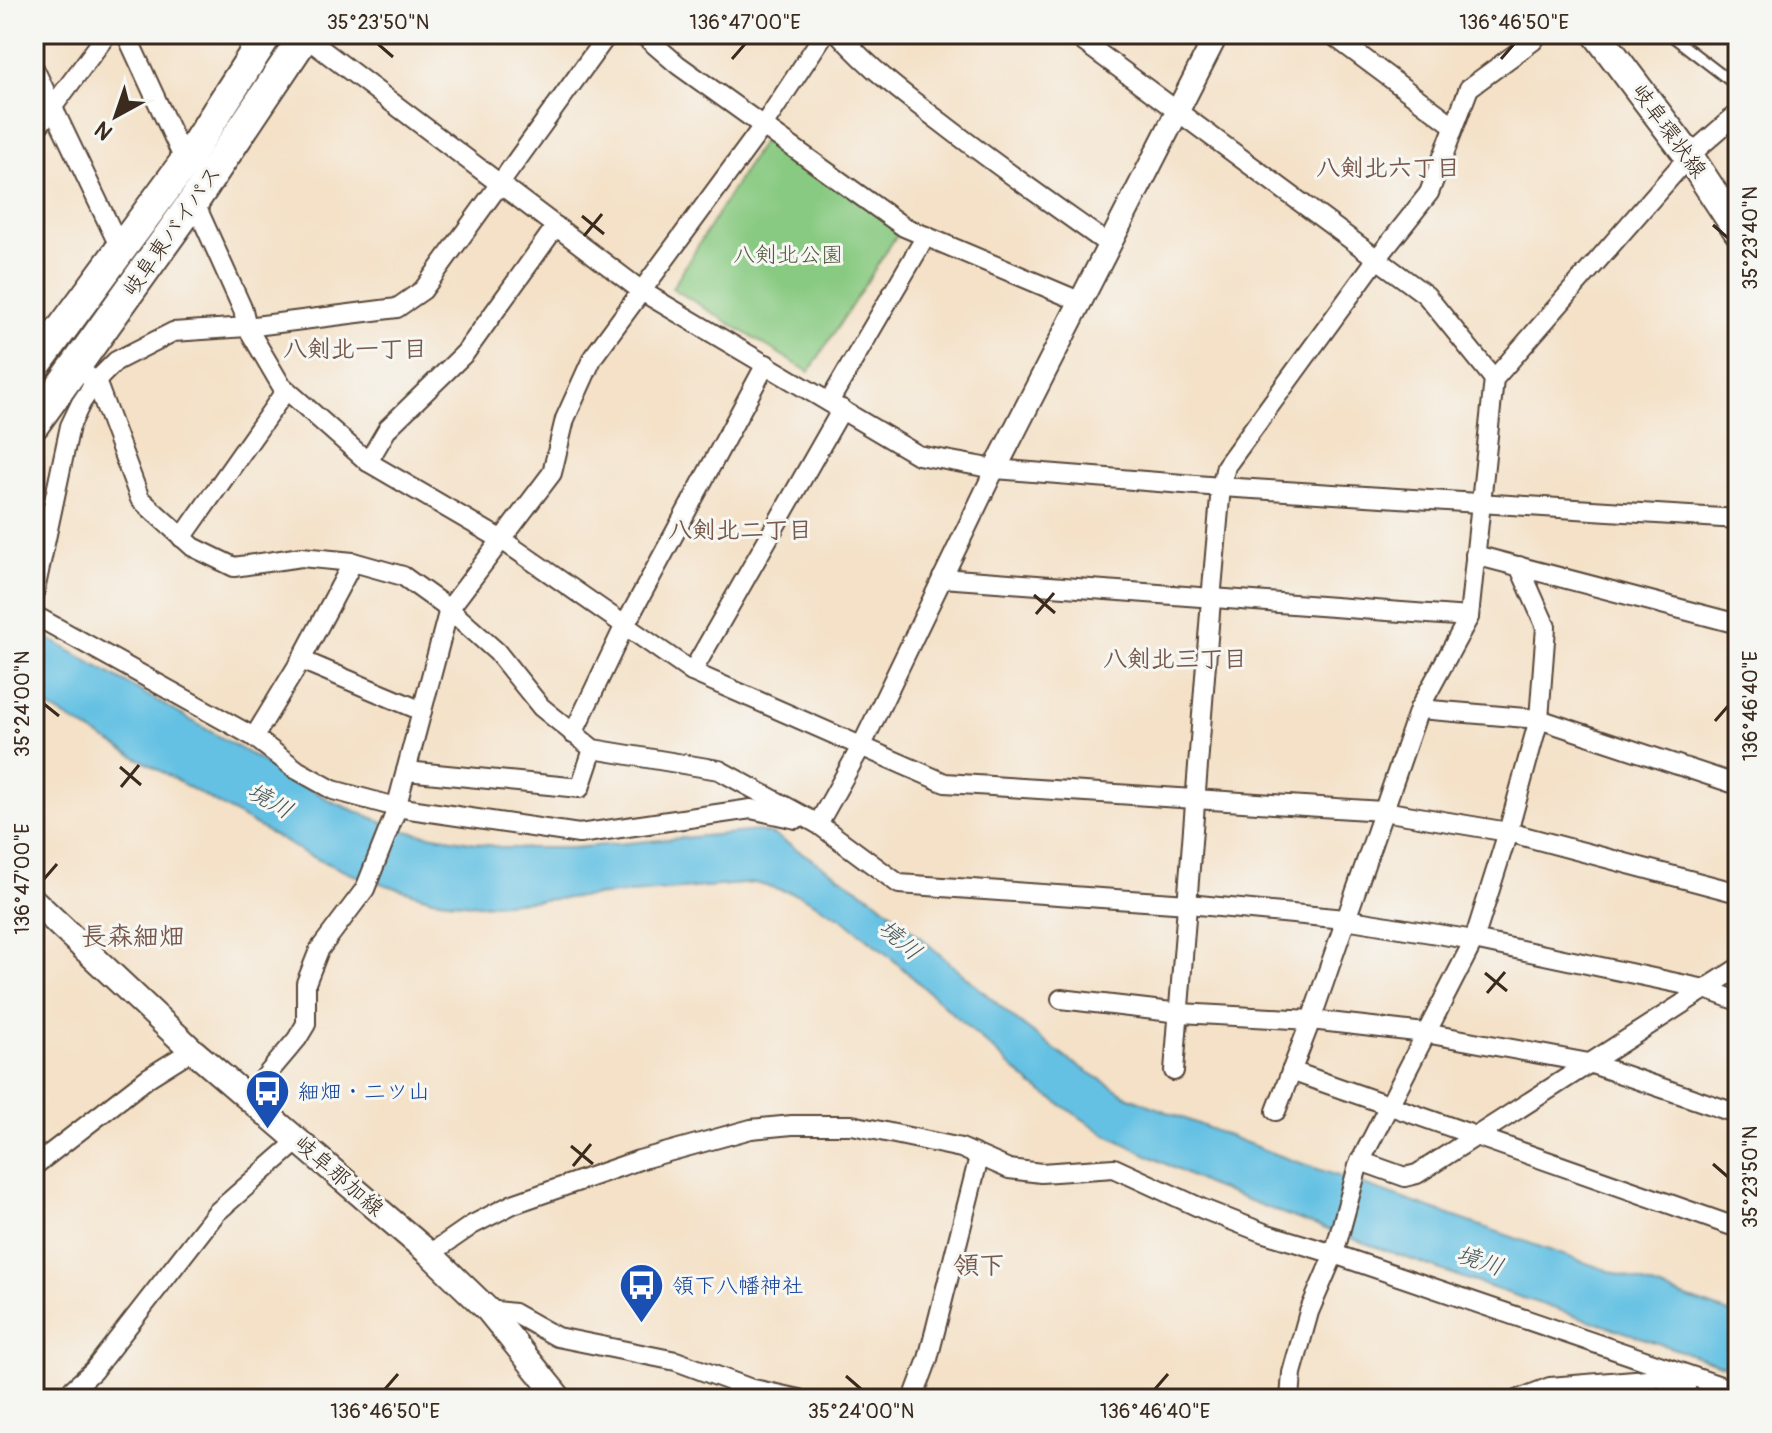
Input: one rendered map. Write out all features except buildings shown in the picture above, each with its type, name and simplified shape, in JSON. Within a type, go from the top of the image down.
[{"type":"highway","name":"岐阜東バイパス","points":[[37,357],[185,162],[267,34]]},
{"type":"highway","name":"岐阜東バイパス","points":[[34,424],[86,375],[194,201],[305,35]]},
{"type":"main road","name":"岐阜環状線","points":[[1597,34],[1689,156],[1738,231]]},
{"type":"main road","name":"岐阜那加線","points":[[34,901],[192,1050],[430,1254],[488,1310],[560,1399]]},
{"type":"street","points":[[34,132],[107,34]]},
{"type":"street","points":[[126,34],[185,162]]},
{"type":"street","points":[[86,375],[173,332],[247,327],[397,308],[423,290],[608,34]]},
{"type":"street","points":[[642,34],[678,65],[904,227],[1079,301]]},
{"type":"street","points":[[248,1097],[306,1024],[306,983],[319,950],[365,889],[395,812],[449,609],[552,473],[565,419],[593,357],[763,126],[824,34]]},
{"type":"street","points":[[839,34],[855,52],[920,106],[1003,170],[1108,244]]},
{"type":"street","points":[[1073,34],[1426,295],[1494,379]]},
{"type":"street","points":[[818,824],[862,745],[995,469],[1217,34]]},
{"type":"street","points":[[1331,34],[1453,125]]},
{"type":"street","points":[[1174,1071],[1211,600],[1221,487],[1226,466],[1376,260],[1429,193],[1469,88],[1533,41],[1538,34]]},
{"type":"street","points":[[305,35],[643,292],[918,455],[995,469],[1221,487],[1738,519]]},
{"type":"street","points":[[34,68],[121,250]]},
{"type":"street","points":[[1276,1111],[1311,1020],[1419,709],[1469,617],[1494,379],[1689,156],[1738,113]]},
{"type":"street","points":[[194,201],[243,310],[247,327],[286,390],[368,462],[502,540],[692,672],[945,783],[1383,811],[1508,832],[1738,893]]},
{"type":"street","points":[[368,462],[388,428],[465,353],[556,226]]},
{"type":"street","points":[[692,672],[926,236]]},
{"type":"street","points":[[573,734],[625,625],[766,364]]},
{"type":"street","points":[[86,375],[140,499],[182,538],[210,557],[234,567],[301,557],[353,562],[403,576],[449,609],[497,652],[541,707],[593,749],[719,770],[818,824],[899,884],[1188,904],[1345,919],[1474,940],[1705,989],[1738,1001]]},
{"type":"street","points":[[34,595],[70,426],[81,403],[86,375]]},
{"type":"street","points":[[182,538],[286,390]]},
{"type":"street","points":[[1475,555],[1738,624]]},
{"type":"street","points":[[254,737],[301,660],[353,562]]},
{"type":"street","points":[[1290,1399],[1292,1373],[1309,1312],[1335,1249],[1359,1164],[1474,940],[1508,832],[1539,719],[1546,627],[1519,566]]},
{"type":"street","points":[[942,578],[1469,617]]},
{"type":"street","points":[[34,615],[254,737],[297,770],[333,790],[395,812],[579,834],[751,809],[818,824]]},
{"type":"street","points":[[301,660],[422,711]]},
{"type":"street","points":[[1419,709],[1539,719],[1738,785]]},
{"type":"street","points":[[406,771],[580,788],[593,749]]},
{"type":"street","points":[[1359,1164],[1405,1177],[1417,1174],[1738,968]]},
{"type":"street","points":[[1061,999],[1180,1013],[1311,1020],[1425,1033],[1589,1063],[1738,1114]]},
{"type":"street","points":[[34,1166],[149,1077],[192,1050]]},
{"type":"street","points":[[1291,1071],[1738,1228]]},
{"type":"street","points":[[430,1254],[472,1225],[513,1204],[639,1160],[751,1129],[852,1125],[961,1148],[1009,1169],[1041,1173],[1114,1168],[1264,1233],[1335,1249],[1738,1392]]},
{"type":"street","points":[[62,1399],[93,1371],[216,1213],[299,1140]]},
{"type":"street","points":[[913,1399],[928,1359],[979,1157]]},
{"type":"street","points":[[488,1310],[514,1313],[557,1337],[676,1361],[749,1388],[799,1399]]},
{"type":"street","points":[[1519,1399],[1550,1387],[1659,1378],[1727,1399]]},
{"type":"lane","points":[[1669,34],[1738,87]]},
{"type":"green space","name":"八剣北公園","points":[[766,135],[900,230],[809,372],[672,288]]},
{"type":"green space","points":[[1654,1389],[1687,1399],[1584,1399]]},
{"type":"water","name":"境川","points":[[34,630],[333,802],[405,831],[506,848],[573,848],[758,831],[774,835],[878,901],[1016,1020],[1066,1058],[1129,1097],[1272,1153],[1738,1316],[1738,1370],[1292,1217],[1206,1184],[1105,1134],[1033,1086],[889,956],[843,919],[800,895],[755,883],[479,905],[432,899],[351,874],[308,855],[34,699]]},
{"type":"place","name":"細畑・二ツ山","points":[[267,1131]]},
{"type":"place","name":"領下八幡神社","points":[[641,1325]]},
{"type":"district","name":"八剣北六丁目","points":[[1388,168]]},
{"type":"district","name":"八剣北一丁目","points":[[355,349]]},
{"type":"district","name":"八剣北二丁目","points":[[740,530]]},
{"type":"district","name":"八剣北三丁目","points":[[1175,659]]},
{"type":"district","name":"長森細畑","points":[[133,937]]},
{"type":"district","name":"領下","points":[[979,1266]]}]
